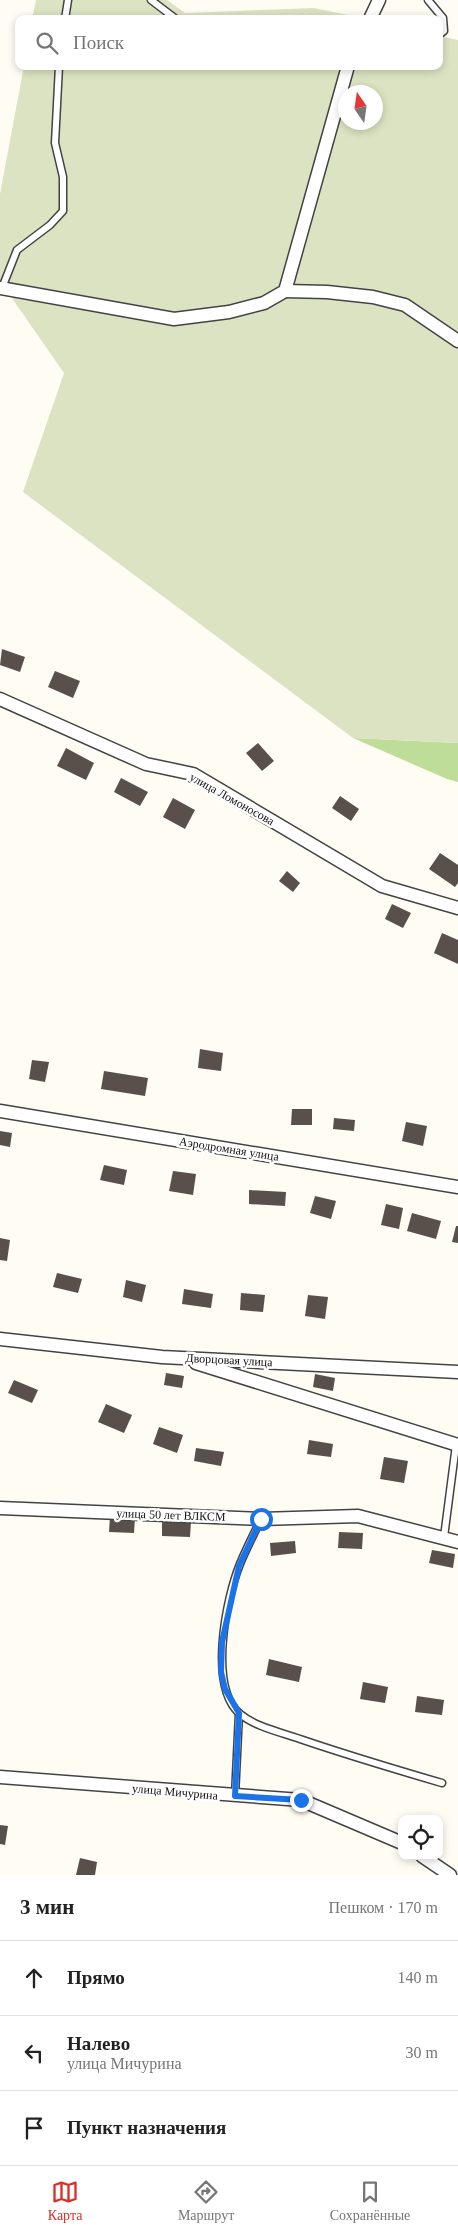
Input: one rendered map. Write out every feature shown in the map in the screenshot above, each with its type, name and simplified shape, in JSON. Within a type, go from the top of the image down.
[{"type":"street","points":[[372,15],[379,0]]},
{"type":"street","points":[[285,291],[347,70]]},
{"type":"street","points":[[1,288],[174,319],[229,312],[264,303],[285,291],[327,292],[373,297],[405,305],[458,341]]},
{"type":"street","name":"улица Ломоносова","points":[[0,699],[146,764],[193,774],[382,886],[458,908]]},
{"type":"street","name":"Аэродромная улица","points":[[0,1111],[458,1187]]},
{"type":"street","name":"Дворцовая улица","points":[[0,1339],[178,1358],[458,1372]]},
{"type":"street","points":[[178,1358],[457,1445]]},
{"type":"street","name":"улица 50 лет ВЛКСМ","points":[[0,1508],[261,1519],[358,1516],[458,1542]]},
{"type":"street","name":"улица Мичурина","points":[[0,1777],[301,1800],[398,1841]]},
{"type":"street","points":[[428,1860],[450,1875]]},
{"type":"lane","points":[[66,15],[68,0]]},
{"type":"lane","points":[[151,0],[171,15]]},
{"type":"lane","points":[[428,0],[440,15]]},
{"type":"lane","points":[[443,18],[443,32]]},
{"type":"lane","points":[[1,288],[17,250],[50,225],[63,211],[63,177],[55,143],[59,70]]},
{"type":"lane","points":[[444,1537],[457,1445]]},
{"type":"lane","points":[[261,1519],[239,1566],[222,1642],[221,1672],[225,1689],[239,1713],[258,1724],[376,1765],[442,1783]]},
{"type":"lane","points":[[235,1796],[239,1713]]},
{"type":"green space","points":[[36,0],[167,0],[185,13],[314,8],[348,15],[33,15]]},
{"type":"green space","points":[[443,37],[458,40],[458,743],[353,738],[23,492],[64,373],[0,281],[0,194],[23,70],[443,70]]},
{"type":"green space","points":[[353,738],[458,743],[458,782],[447,779]]},
{"type":"building","points":[[2,649],[25,657],[20,672],[0,665]]},
{"type":"building","points":[[55,671],[80,681],[73,698],[48,687]]},
{"type":"building","points":[[258,743],[274,761],[262,771],[246,753]]},
{"type":"building","points":[[66,748],[94,763],[86,780],[57,766]]},
{"type":"building","points":[[121,778],[148,792],[140,806],[114,792]]},
{"type":"building","points":[[340,796],[359,809],[351,821],[332,808]]},
{"type":"building","points":[[173,798],[195,810],[185,829],[163,817]]},
{"type":"building","points":[[440,853],[458,865],[458,883],[455,887],[429,869]]},
{"type":"building","points":[[287,871],[300,883],[293,892],[279,881]]},
{"type":"building","points":[[392,904],[411,913],[403,928],[385,919]]},
{"type":"building","points":[[442,933],[458,940],[458,964],[434,953]]},
{"type":"building","points":[[200,1049],[223,1053],[221,1071],[198,1068]]},
{"type":"building","points":[[32,1060],[49,1062],[45,1082],[29,1079]]},
{"type":"building","points":[[104,1071],[148,1078],[145,1096],[101,1089]]},
{"type":"building","points":[[292,1109],[312,1109],[312,1125],[291,1125]]},
{"type":"building","points":[[334,1118],[355,1120],[354,1131],[333,1129]]},
{"type":"building","points":[[406,1122],[427,1126],[423,1146],[402,1141]]},
{"type":"building","points":[[0,1131],[12,1133],[10,1147],[0,1145]]},
{"type":"building","points":[[104,1165],[127,1170],[124,1185],[100,1180]]},
{"type":"building","points":[[173,1171],[196,1174],[193,1195],[169,1191]]},
{"type":"building","points":[[249,1190],[286,1192],[285,1206],[249,1204]]},
{"type":"building","points":[[315,1196],[336,1201],[331,1219],[310,1213]]},
{"type":"building","points":[[386,1204],[403,1208],[399,1229],[381,1225]]},
{"type":"building","points":[[412,1213],[441,1221],[436,1239],[407,1231]]},
{"type":"building","points":[[456,1226],[458,1226],[458,1243],[452,1242]]},
{"type":"building","points":[[0,1238],[10,1240],[7,1261],[0,1260]]},
{"type":"building","points":[[57,1273],[82,1279],[78,1293],[53,1287]]},
{"type":"building","points":[[126,1280],[146,1285],[142,1302],[123,1297]]},
{"type":"building","points":[[184,1289],[213,1294],[211,1308],[182,1304]]},
{"type":"building","points":[[241,1293],[265,1295],[263,1312],[240,1310]]},
{"type":"building","points":[[308,1295],[328,1297],[325,1319],[305,1316]]},
{"type":"building","points":[[166,1373],[184,1376],[182,1388],[164,1385]]},
{"type":"building","points":[[315,1374],[335,1378],[333,1391],[313,1387]]},
{"type":"building","points":[[14,1380],[38,1390],[32,1403],[8,1393]]},
{"type":"building","points":[[106,1404],[132,1415],[124,1433],[98,1422]]},
{"type":"building","points":[[159,1427],[183,1435],[177,1453],[153,1444]]},
{"type":"building","points":[[309,1440],[333,1444],[331,1457],[307,1454]]},
{"type":"building","points":[[196,1448],[224,1452],[221,1466],[194,1461]]},
{"type":"building","points":[[384,1457],[408,1461],[404,1483],[380,1479]]},
{"type":"building","points":[[110,1516],[135,1517],[134,1533],[109,1532]]},
{"type":"building","points":[[162,1520],[191,1521],[190,1537],[162,1536]]},
{"type":"building","points":[[339,1532],[363,1533],[362,1549],[338,1548]]},
{"type":"building","points":[[295,1541],[296,1553],[271,1556],[270,1543]]},
{"type":"building","points":[[432,1550],[455,1554],[453,1568],[429,1563]]},
{"type":"building","points":[[269,1659],[302,1667],[299,1682],[266,1675]]},
{"type":"building","points":[[363,1682],[388,1687],[385,1703],[360,1699]]},
{"type":"building","points":[[417,1696],[444,1700],[442,1715],[415,1712]]},
{"type":"building","points":[[0,1825],[8,1826],[5,1845],[0,1844]]},
{"type":"building","points":[[80,1858],[97,1862],[95,1875],[76,1875]]},
{"type":"route","points":[[261,1519],[239,1566],[222,1642],[221,1672],[225,1689],[239,1713],[235,1796],[301,1800]]}]
